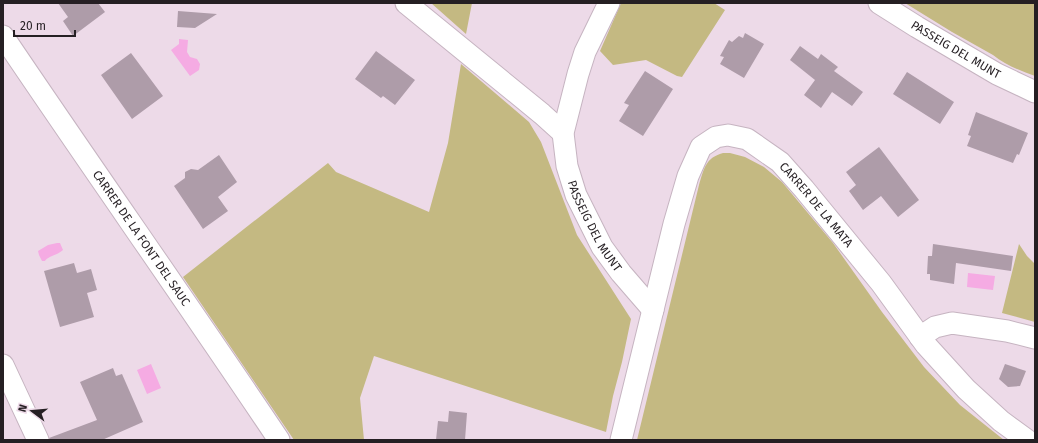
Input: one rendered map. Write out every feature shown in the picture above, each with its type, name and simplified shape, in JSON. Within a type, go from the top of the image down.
[{"type":"street","points":[[406,3],[542,114],[563,133]]},
{"type":"street","name":"PASSEIG DEL MUNT","points":[[609,3],[585,52],[563,133],[568,166],[576,195],[602,247],[617,268],[653,310]]},
{"type":"street","name":"PASSEIG DEL MUNT","points":[[879,3],[997,74],[1035,92]]},
{"type":"street","name":"CARRER DE LA FONT DEL SAUC","points":[[3,36],[279,440]]},
{"type":"street","name":"CARRER DE LA MATA","points":[[653,310],[674,224],[688,176],[701,147],[716,137],[728,135],[748,139],[780,162],[804,189],[876,277],[920,337],[966,389],[1027,440]]},
{"type":"street","points":[[621,440],[653,310]]},
{"type":"street","points":[[920,337],[935,327],[952,323],[1007,331],[1035,338]]},
{"type":"street","points":[[3,365],[38,440]]},
{"type":"shaded area","points":[[431,3],[472,3],[466,34]]},
{"type":"shaded area","points":[[621,3],[714,3],[725,10],[682,77],[677,76],[646,60],[613,65],[600,51]]},
{"type":"shaded area","points":[[905,3],[1035,3],[1035,76],[1003,62]]},
{"type":"shaded area","points":[[179,39],[188,40],[187,52],[190,57],[197,59],[200,64],[199,70],[190,76],[171,50],[179,44]]},
{"type":"shaded area","points":[[461,64],[529,122],[541,142],[577,235],[631,319],[606,432],[374,356],[360,398],[364,440],[294,440],[183,277],[328,163],[336,172],[429,212],[448,143]]},
{"type":"shaded area","points":[[730,153],[745,157],[764,167],[782,182],[833,243],[882,312],[924,367],[960,405],[1004,440],[637,440],[699,185],[704,169],[709,161],[717,155]]},
{"type":"shaded area","points":[[60,243],[63,250],[45,261],[42,261],[38,251],[48,245]]},
{"type":"shaded area","points":[[1019,244],[1027,256],[1035,264],[1035,322],[1002,313]]},
{"type":"shaded area","points":[[968,273],[995,276],[993,290],[967,287]]},
{"type":"shaded area","points":[[151,364],[161,388],[147,394],[137,370]]},
{"type":"building","points":[[58,3],[98,3],[105,12],[73,36],[63,21],[68,17]]},
{"type":"building","points":[[178,11],[217,14],[195,28],[177,27]]},
{"type":"building","points":[[745,33],[764,44],[744,78],[720,64],[724,57],[720,56],[729,40],[732,42],[739,36],[743,38]]},
{"type":"building","points":[[800,46],[818,59],[821,54],[838,67],[834,71],[863,92],[852,106],[832,92],[821,108],[804,95],[815,80],[790,60]]},
{"type":"building","points":[[376,51],[415,80],[395,105],[383,96],[381,98],[355,79]]},
{"type":"building","points":[[131,53],[163,96],[132,119],[101,75]]},
{"type":"building","points":[[645,71],[673,89],[643,136],[619,121],[629,105],[624,103]]},
{"type":"building","points":[[907,72],[954,102],[940,124],[893,94]]},
{"type":"building","points":[[976,112],[1028,133],[1019,155],[1017,154],[1013,163],[967,146],[971,136],[968,135]]},
{"type":"building","points":[[879,147],[919,200],[898,217],[881,196],[863,210],[849,191],[856,185],[846,172]]},
{"type":"building","points":[[219,155],[237,182],[218,197],[228,211],[203,229],[174,186],[185,178],[185,172],[191,169],[198,170]]},
{"type":"building","points":[[933,244],[1013,256],[1011,271],[956,263],[954,284],[930,280],[930,274],[927,274],[928,256],[932,256]]},
{"type":"building","points":[[74,263],[77,273],[91,269],[97,290],[87,293],[94,317],[60,327],[44,271]]},
{"type":"building","points":[[1005,364],[1026,371],[1020,386],[1008,387],[999,379]]},
{"type":"building","points":[[113,368],[116,376],[122,374],[143,422],[102,440],[50,440],[49,438],[97,420],[80,382]]},
{"type":"building","points":[[449,411],[467,413],[465,440],[436,440],[438,421],[448,422]]}]
